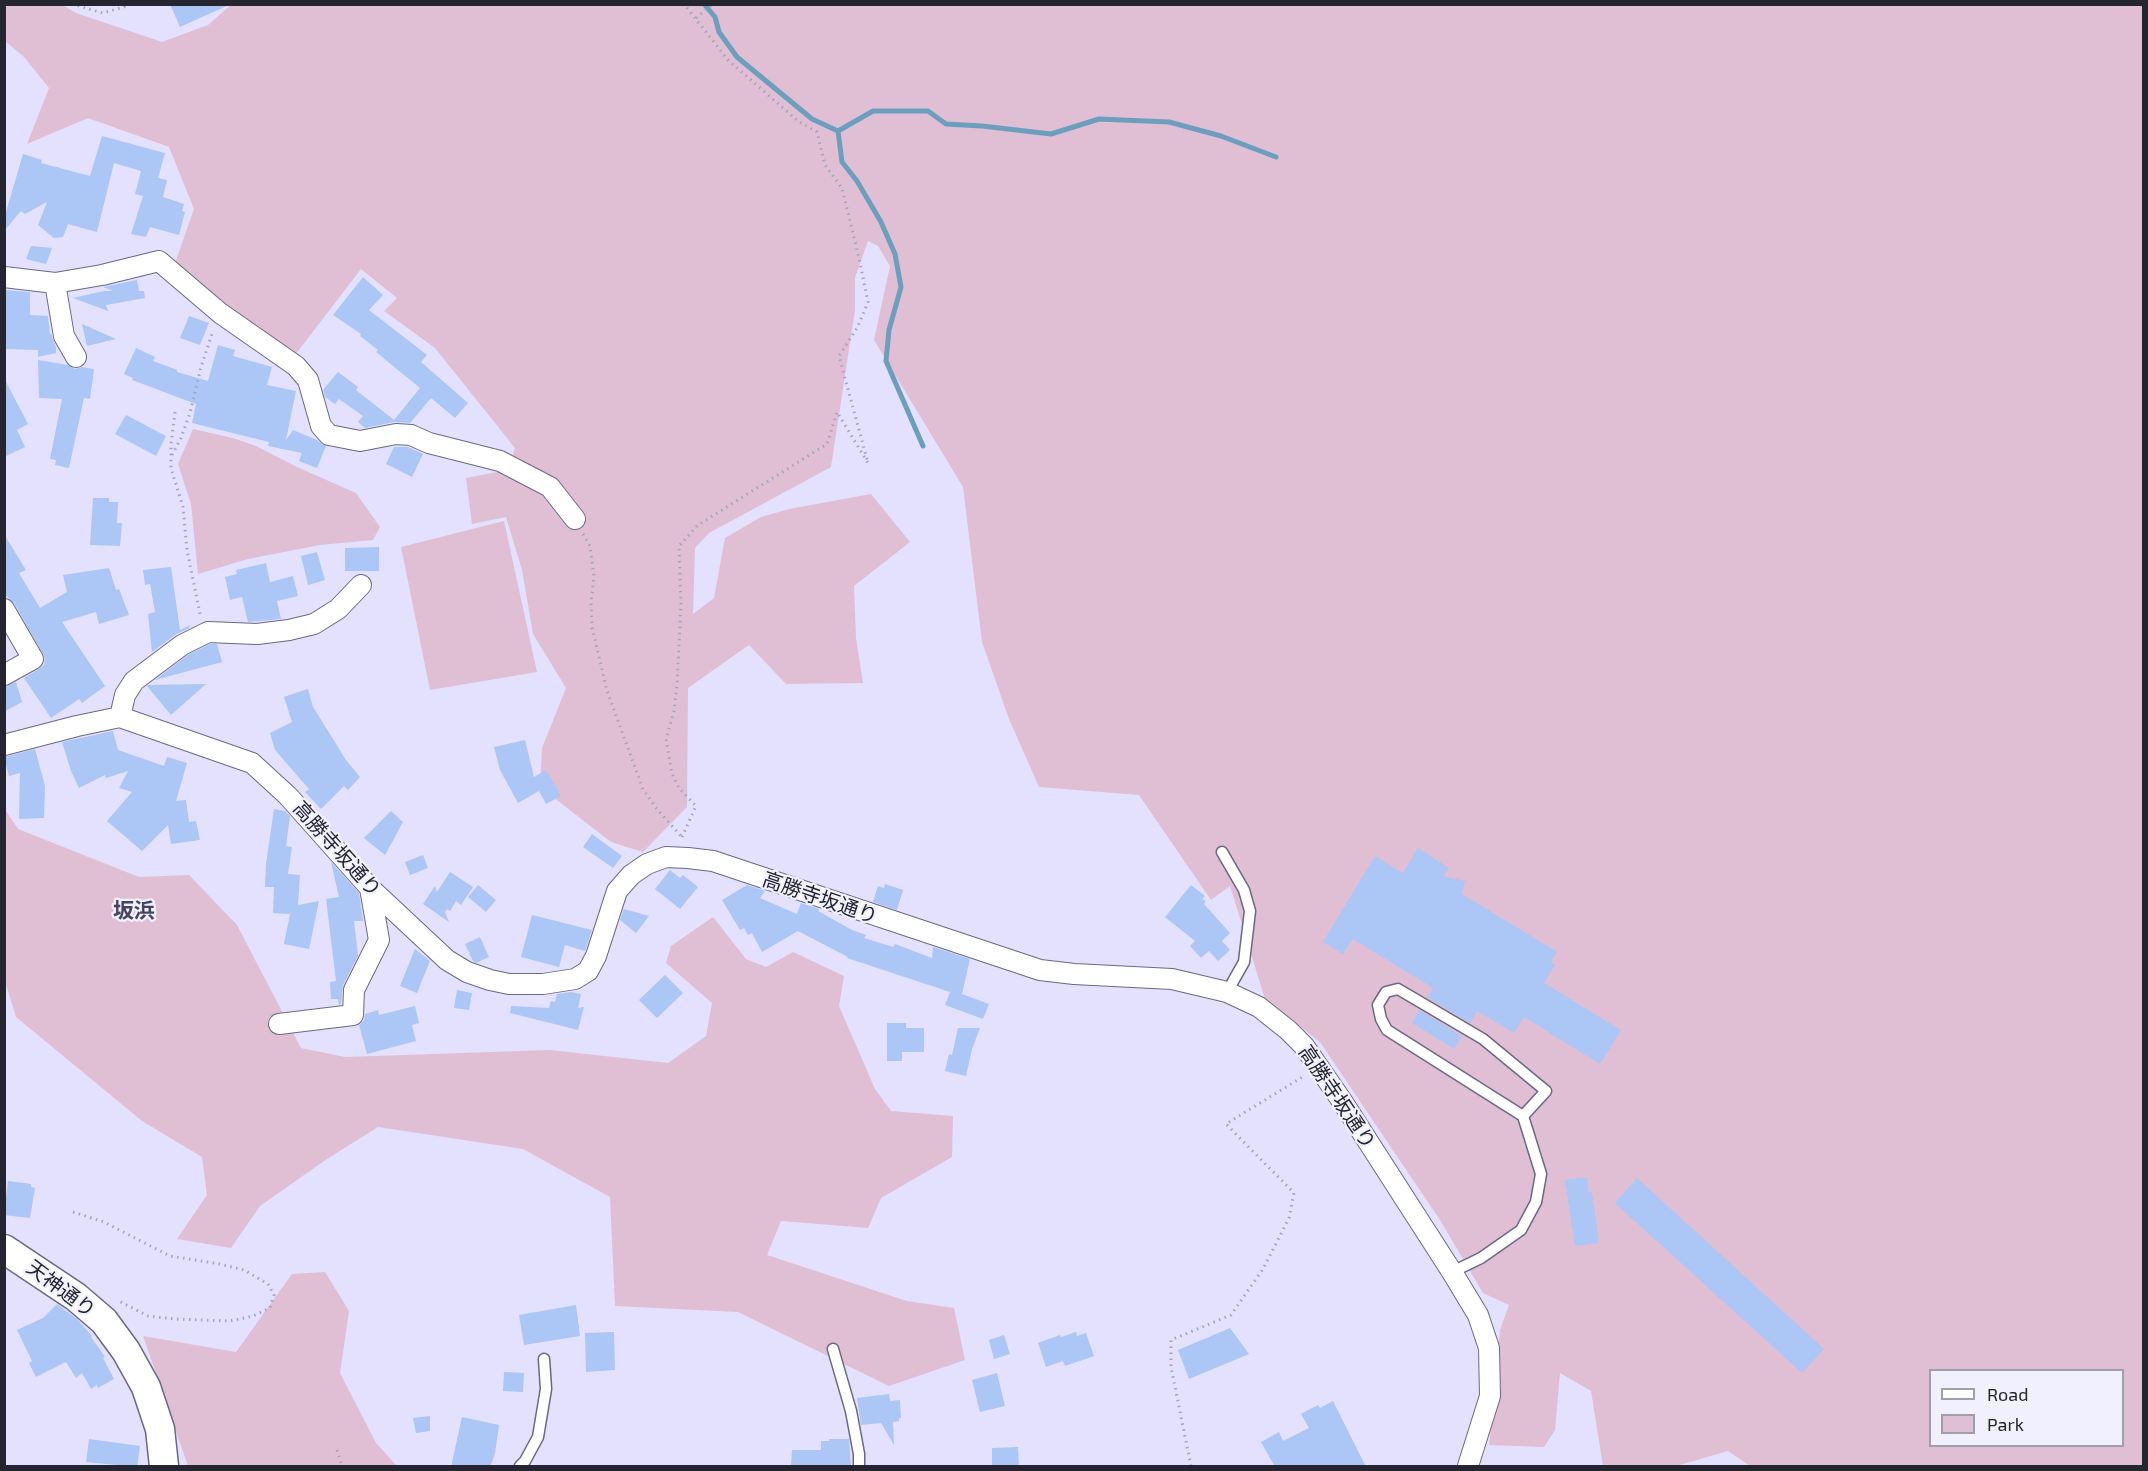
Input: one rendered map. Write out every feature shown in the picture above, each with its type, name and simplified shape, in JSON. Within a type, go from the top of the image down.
[{"type":"street","points":[[4,277],[55,284],[159,261],[220,314],[296,366],[308,381],[321,426],[329,435],[360,441],[396,434],[411,435],[429,443],[500,461],[550,487],[575,519]]},
{"type":"street","points":[[55,284],[64,336],[76,357]]},
{"type":"street","points":[[4,745],[120,717],[124,695],[134,681],[182,645],[208,632],[257,634],[314,624],[338,609],[361,585]]},
{"type":"street","points":[[4,609],[33,659],[4,675]]},
{"type":"street","name":"高勝寺坂通り","points":[[120,717],[252,763],[288,796],[370,888],[447,960],[467,972],[490,980],[509,984],[543,984],[575,979],[588,971],[596,956],[617,891],[631,875],[647,864],[666,857],[713,861],[1040,970],[1172,979],[1227,992],[1259,1007],[1288,1030],[1304,1046],[1319,1067],[1478,1315],[1489,1348],[1490,1396],[1468,1467]]},
{"type":"street","points":[[279,1024],[353,1015],[354,990],[379,940],[370,888]]},
{"type":"street","name":"天神通り","points":[[4,1249],[76,1297],[104,1321],[126,1351],[146,1387],[160,1428],[164,1467]]},
{"type":"lane","points":[[1222,852],[1244,890],[1250,911],[1244,962],[1227,992]]},
{"type":"lane","points":[[1452,1272],[1481,1258],[1521,1230],[1536,1202],[1541,1174],[1523,1116],[1387,1030],[1381,1019],[1378,1005],[1386,992],[1398,989],[1483,1040],[1546,1091],[1523,1116]]},
{"type":"lane","points":[[833,1349],[851,1411],[859,1454],[859,1467]]},
{"type":"lane","points":[[520,1467],[538,1437],[546,1389],[544,1359]]},
{"type":"path","points":[[72,4],[103,13],[124,7],[126,4]]},
{"type":"path","points":[[682,837],[696,806],[679,788],[672,774],[666,739],[674,711],[677,685],[681,604],[680,546],[698,525],[827,444],[837,412],[868,463],[839,356],[857,328],[868,302],[842,188],[825,165],[817,132],[798,121],[729,60],[684,4]]},
{"type":"path","points":[[696,18],[713,4]]},
{"type":"path","points":[[171,456],[181,438],[190,413],[201,367],[220,314]]},
{"type":"path","points":[[175,412],[171,468],[183,507],[187,550],[204,634]]},
{"type":"path","points":[[575,519],[590,546],[594,576],[591,603],[592,627],[607,691],[643,789],[656,808],[682,837],[688,858]]},
{"type":"path","points":[[1191,1467],[1171,1367],[1172,1340],[1232,1315],[1274,1249],[1289,1218],[1294,1193],[1226,1124],[1319,1067]]},
{"type":"path","points":[[73,1212],[104,1222],[170,1256],[244,1270],[268,1284],[274,1294],[270,1308],[253,1317],[230,1321],[148,1316],[111,1298]]},
{"type":"path","points":[[337,1450],[342,1467]]},
{"type":"green space","points":[[5,4],[62,5],[76,13],[162,42],[208,25],[232,4],[2143,5],[2143,1466],[1750,1466],[1728,1451],[1676,1466],[1603,1466],[1591,1391],[1560,1373],[1555,1430],[1544,1447],[1489,1445],[1500,1330],[1509,1305],[1483,1293],[1440,1220],[1320,1042],[1265,999],[1230,886],[1211,900],[1139,795],[1039,787],[1009,719],[982,642],[963,487],[874,340],[890,266],[878,246],[868,241],[855,278],[855,310],[831,467],[709,533],[695,548],[693,614],[714,598],[725,538],[761,517],[789,509],[871,494],[910,542],[854,586],[856,638],[863,683],[786,684],[749,645],[688,688],[687,807],[643,852],[611,842],[540,787],[542,748],[566,688],[533,634],[522,570],[506,517],[472,524],[466,478],[508,470],[515,448],[435,348],[384,311],[397,298],[361,269],[292,359],[224,308],[175,263],[194,209],[169,147],[88,118],[27,144],[49,88],[24,57],[5,41]]},
{"type":"green space","points":[[193,429],[256,446],[356,493],[380,527],[373,540],[320,545],[248,559],[198,574],[191,504],[178,464]]},
{"type":"green space","points":[[504,521],[537,672],[430,690],[401,547]]},
{"type":"green space","points":[[4,808],[18,829],[139,877],[189,875],[237,925],[301,1048],[345,1057],[550,1050],[668,1063],[706,1036],[712,1003],[666,963],[671,946],[713,917],[746,959],[766,967],[793,952],[844,976],[839,1006],[875,1089],[891,1111],[953,1116],[952,1157],[881,1198],[868,1228],[781,1221],[767,1255],[907,1301],[954,1308],[965,1360],[889,1386],[738,1312],[615,1306],[610,1197],[523,1149],[378,1127],[260,1206],[231,1248],[177,1239],[207,1195],[202,1157],[142,1121],[16,1017],[5,981]]},
{"type":"green space","points":[[325,1272],[349,1311],[340,1373],[376,1443],[397,1466],[188,1466],[143,1336],[236,1352],[292,1274]]},
{"type":"building","points":[[170,4],[231,4],[180,27]]},
{"type":"building","points":[[102,136],[165,153],[158,178],[167,180],[163,197],[184,204],[182,211],[185,212],[179,235],[150,227],[146,237],[131,234],[143,196],[135,194],[141,171],[114,163],[97,232],[68,224],[63,237],[54,238],[38,225],[47,202],[25,214],[21,211],[4,231],[4,219],[23,154],[42,160],[41,163],[90,176]]},
{"type":"building","points":[[31,246],[52,248],[46,264],[26,259]]},
{"type":"building","points":[[363,277],[383,295],[369,310],[427,355],[421,362],[468,403],[455,418],[431,398],[410,423],[394,422],[365,428],[358,422],[363,416],[339,399],[335,404],[325,397],[323,390],[338,372],[358,387],[356,390],[394,420],[420,388],[376,352],[378,350],[360,336],[361,334],[333,315]]},
{"type":"building","points":[[137,280],[139,291],[144,291],[145,298],[106,305],[108,311],[73,298],[113,291],[103,287]]},
{"type":"building","points":[[4,290],[30,292],[30,315],[48,316],[50,334],[56,347],[56,353],[38,357],[38,350],[4,349]]},
{"type":"building","points":[[189,316],[209,323],[200,345],[180,338]]},
{"type":"building","points":[[82,324],[116,339],[87,346]]},
{"type":"building","points":[[218,345],[235,350],[233,356],[272,367],[267,385],[296,391],[286,440],[293,430],[326,446],[317,468],[299,461],[302,453],[268,446],[269,442],[192,423],[196,404],[132,380],[133,378],[124,374],[136,348],[155,357],[153,361],[177,370],[177,372],[208,381]]},
{"type":"building","points":[[38,360],[68,365],[75,369],[82,367],[94,369],[90,399],[84,398],[69,468],[55,465],[56,460],[50,459],[62,399],[39,398]]},
{"type":"building","points":[[4,378],[28,424],[17,430],[25,447],[4,457]]},
{"type":"building","points":[[126,415],[166,436],[156,456],[115,434]]},
{"type":"building","points":[[394,447],[408,447],[423,454],[412,477],[386,464]]},
{"type":"building","points":[[93,498],[109,498],[109,502],[118,502],[117,523],[122,523],[120,546],[90,545]]},
{"type":"building","points":[[4,534],[26,570],[19,573],[40,608],[67,592],[63,575],[109,568],[116,590],[119,589],[129,615],[99,624],[96,612],[62,622],[105,686],[82,703],[79,699],[51,718],[24,678],[44,665],[45,658],[14,603],[4,594]]},
{"type":"building","points":[[379,547],[379,571],[345,571],[345,548]]},
{"type":"building","points":[[317,552],[325,580],[308,585],[301,556]]},
{"type":"building","points":[[266,563],[270,582],[293,576],[298,596],[277,601],[281,619],[248,622],[242,597],[230,600],[225,577],[237,574],[236,570]]},
{"type":"building","points":[[171,567],[180,630],[190,625],[189,628],[152,652],[148,614],[155,612],[150,584],[145,585],[143,570]]},
{"type":"building","points":[[210,644],[217,644],[222,662],[155,680],[188,655]]},
{"type":"building","points":[[16,682],[22,702],[4,712],[4,687]]},
{"type":"building","points":[[206,684],[171,715],[147,686],[148,685]]},
{"type":"building","points":[[308,689],[313,707],[346,760],[360,777],[348,790],[344,786],[321,809],[305,792],[309,789],[275,750],[270,733],[292,722],[284,697]]},
{"type":"building","points":[[113,731],[118,750],[164,766],[167,757],[187,763],[176,801],[186,800],[189,822],[196,821],[200,840],[171,844],[168,825],[142,851],[107,821],[132,792],[119,788],[128,771],[106,778],[105,775],[79,788],[62,742]]},
{"type":"building","points":[[525,740],[534,777],[546,770],[561,796],[546,804],[539,791],[518,803],[500,770],[494,747]]},
{"type":"building","points":[[35,749],[45,786],[44,818],[19,819],[20,773],[9,776],[4,757]]},
{"type":"building","points":[[274,809],[285,811],[290,816],[286,846],[292,847],[288,874],[300,875],[298,905],[319,901],[309,949],[284,944],[290,914],[273,913],[274,887],[265,887]]},
{"type":"building","points":[[391,811],[403,822],[385,855],[364,838]]},
{"type":"building","points":[[592,834],[622,856],[613,868],[583,847]]},
{"type":"building","points":[[1418,848],[1449,868],[1443,876],[1465,881],[1462,894],[1557,952],[1551,962],[1555,965],[1544,983],[1621,1030],[1600,1064],[1524,1017],[1514,1033],[1477,1011],[1470,1023],[1427,997],[1433,988],[1353,939],[1343,954],[1323,942],[1375,856],[1403,873]]},
{"type":"building","points":[[423,855],[428,868],[410,875],[405,862]]},
{"type":"building","points":[[331,862],[359,893],[363,921],[354,921],[358,956],[343,985],[339,1005],[338,999],[331,999],[330,982],[336,981],[326,899],[339,897]]},
{"type":"building","points":[[670,870],[680,878],[683,875],[698,887],[680,909],[655,889]]},
{"type":"building","points":[[450,872],[473,887],[461,905],[456,901],[450,911],[447,909],[445,912],[449,922],[423,904],[435,886],[437,892]]},
{"type":"building","points":[[885,884],[903,890],[897,910],[873,902],[878,886],[884,888]]},
{"type":"building","points":[[478,885],[496,900],[486,912],[468,897]]},
{"type":"building","points":[[747,885],[765,891],[760,898],[797,914],[801,903],[819,909],[818,911],[852,930],[866,935],[864,938],[893,947],[895,944],[932,958],[933,947],[970,959],[962,994],[989,1004],[983,1019],[945,1005],[950,992],[847,958],[798,931],[762,952],[752,933],[748,935],[744,928],[740,930],[722,900]]},
{"type":"building","points":[[1191,885],[1205,896],[1202,899],[1206,901],[1204,904],[1230,933],[1222,941],[1230,950],[1218,961],[1209,951],[1201,958],[1190,946],[1195,941],[1165,917]]},
{"type":"building","points":[[624,909],[649,916],[636,933],[620,920]]},
{"type":"building","points":[[532,915],[592,930],[585,951],[565,945],[559,967],[521,957]]},
{"type":"building","points":[[480,937],[489,957],[476,963],[465,944]]},
{"type":"building","points":[[415,949],[430,961],[417,993],[400,986]]},
{"type":"building","points":[[665,975],[683,993],[657,1018],[639,1000]]},
{"type":"building","points":[[457,990],[472,993],[469,1010],[454,1008]]},
{"type":"building","points":[[571,992],[581,994],[578,1008],[584,1007],[578,1030],[510,1013],[511,1006],[549,1008],[551,1001],[555,1002],[557,994]]},
{"type":"building","points":[[415,1006],[419,1023],[412,1025],[416,1041],[367,1054],[359,1025],[364,1020],[365,1014],[378,1010],[379,1015]]},
{"type":"building","points":[[1419,1010],[1462,1036],[1454,1049],[1412,1023]]},
{"type":"building","points":[[887,1023],[906,1023],[906,1028],[924,1028],[924,1052],[902,1052],[902,1061],[887,1061]]},
{"type":"building","points":[[958,1028],[980,1028],[966,1076],[945,1071],[949,1054],[952,1055]]},
{"type":"building","points":[[1587,1177],[1589,1193],[1592,1192],[1599,1243],[1575,1246],[1565,1180]]},
{"type":"building","points":[[1637,1178],[1824,1349],[1802,1373],[1615,1203]]},
{"type":"building","points":[[8,1181],[31,1184],[31,1187],[35,1188],[30,1218],[4,1215]]},
{"type":"building","points":[[57,1304],[77,1319],[92,1336],[105,1357],[103,1358],[114,1379],[98,1388],[97,1385],[91,1389],[82,1373],[76,1378],[66,1362],[36,1377],[29,1363],[32,1361],[17,1330],[43,1318]]},
{"type":"building","points":[[576,1305],[580,1336],[524,1345],[519,1315]]},
{"type":"building","points":[[1230,1328],[1249,1354],[1189,1379],[1178,1350]]},
{"type":"building","points":[[614,1332],[615,1370],[586,1372],[585,1333]]},
{"type":"building","points":[[1076,1332],[1077,1336],[1086,1333],[1094,1356],[1065,1366],[1063,1361],[1046,1367],[1038,1343]]},
{"type":"building","points":[[1004,1335],[1010,1354],[994,1359],[989,1340]]},
{"type":"building","points":[[504,1372],[524,1373],[523,1392],[503,1391]]},
{"type":"building","points":[[997,1373],[1005,1406],[980,1412],[972,1380]]},
{"type":"building","points":[[889,1394],[890,1401],[900,1400],[901,1418],[893,1422],[894,1445],[881,1423],[861,1425],[857,1398]]},
{"type":"building","points":[[1333,1401],[1366,1467],[1275,1467],[1261,1442],[1279,1432],[1283,1441],[1309,1428],[1301,1414],[1318,1405],[1320,1408]]},
{"type":"building","points":[[430,1416],[430,1431],[416,1433],[413,1418]]},
{"type":"building","points":[[462,1417],[499,1425],[495,1453],[490,1467],[451,1467]]},
{"type":"building","points":[[89,1439],[140,1446],[137,1467],[86,1462]]},
{"type":"building","points":[[829,1439],[849,1439],[851,1467],[791,1467],[792,1450],[821,1450],[821,1441],[829,1441]]},
{"type":"building","points":[[1018,1447],[1019,1467],[992,1467],[992,1448]]},
{"type":"waterway","points":[[704,4],[715,17],[719,32],[737,57],[812,119],[838,131],[873,111],[928,111],[946,124],[1051,134],[1099,119],[1169,122],[1221,136],[1276,157]]},
{"type":"waterway","points":[[838,131],[842,162],[857,181],[881,222],[895,254],[901,287],[889,330],[886,361],[923,446]]},
{"type":"district","name":"坂浜","points":[[134,911]]}]
